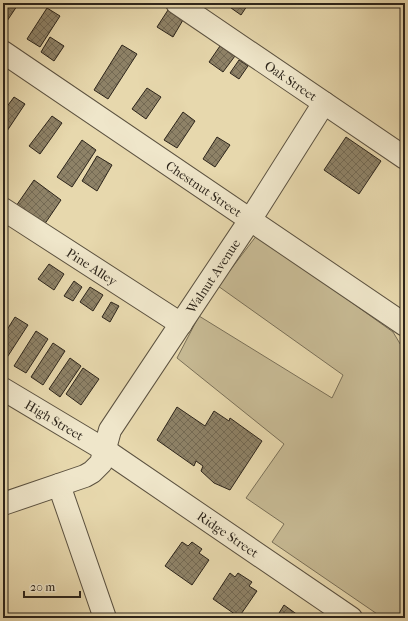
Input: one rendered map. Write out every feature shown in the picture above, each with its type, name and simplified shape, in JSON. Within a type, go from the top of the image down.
[{"type":"street","name":"Oak Street","points":[[177,3],[405,158]]},
{"type":"street","name":"Chestnut Street","points":[[3,52],[405,325]]},
{"type":"street","name":"Walnut Avenue","points":[[3,504],[92,472],[101,463],[105,450],[106,438],[110,430],[182,324],[324,103]]},
{"type":"street","name":"Pine Alley","points":[[3,209],[182,324]]},
{"type":"street","name":"High Street","points":[[3,389],[105,450]]},
{"type":"street","name":"Ridge Street","points":[[105,450],[351,618]]},
{"type":"street","points":[[59,485],[105,618]]},
{"type":"shaded area","points":[[257,235],[393,332],[405,352],[405,618],[383,618],[272,542],[284,524],[246,498],[284,444],[177,358],[199,316],[332,398],[343,375],[218,286]]},
{"type":"building","points":[[3,3],[19,3],[5,24],[3,23]]},
{"type":"building","points":[[224,3],[249,3],[241,15]]},
{"type":"building","points":[[47,8],[60,16],[40,47],[27,39]]},
{"type":"building","points":[[168,10],[183,20],[173,37],[157,27]]},
{"type":"building","points":[[50,37],[64,46],[54,61],[41,52]]},
{"type":"building","points":[[122,45],[137,54],[108,99],[94,90]]},
{"type":"building","points":[[220,46],[235,56],[223,72],[209,62]]},
{"type":"building","points":[[239,60],[248,66],[239,79],[230,73]]},
{"type":"building","points":[[147,88],[161,97],[146,119],[132,109]]},
{"type":"building","points":[[14,97],[25,104],[7,131],[3,129],[3,112]]},
{"type":"building","points":[[183,112],[195,121],[177,148],[164,140]]},
{"type":"building","points":[[52,116],[62,123],[40,154],[29,146]]},
{"type":"building","points":[[217,137],[230,145],[215,167],[203,159]]},
{"type":"building","points":[[346,137],[381,161],[359,194],[324,170]]},
{"type":"building","points":[[82,140],[96,150],[72,187],[57,177]]},
{"type":"building","points":[[97,156],[112,165],[97,191],[82,181]]},
{"type":"building","points":[[34,180],[61,200],[42,228],[14,209]]},
{"type":"building","points":[[49,264],[64,274],[54,290],[38,279]]},
{"type":"building","points":[[74,281],[82,287],[73,301],[64,296]]},
{"type":"building","points":[[90,287],[103,295],[93,311],[80,302]]},
{"type":"building","points":[[111,302],[119,306],[110,322],[102,317]]},
{"type":"building","points":[[15,317],[28,325],[6,359],[3,357],[3,336]]},
{"type":"building","points":[[36,331],[48,339],[26,373],[14,366]]},
{"type":"building","points":[[53,343],[65,351],[43,385],[31,377]]},
{"type":"building","points":[[70,358],[81,366],[60,397],[49,389]]},
{"type":"building","points":[[83,368],[99,379],[81,405],[66,394]]},
{"type":"building","points":[[177,407],[205,426],[214,411],[229,421],[230,418],[262,441],[230,490],[214,483],[201,471],[203,466],[196,461],[194,466],[157,440]]},
{"type":"building","points":[[182,542],[188,546],[192,542],[202,549],[199,553],[209,560],[192,585],[165,566]]},
{"type":"building","points":[[230,573],[235,577],[238,573],[252,582],[249,586],[257,591],[239,617],[213,599]]},
{"type":"building","points":[[284,605],[302,618],[276,618]]}]
